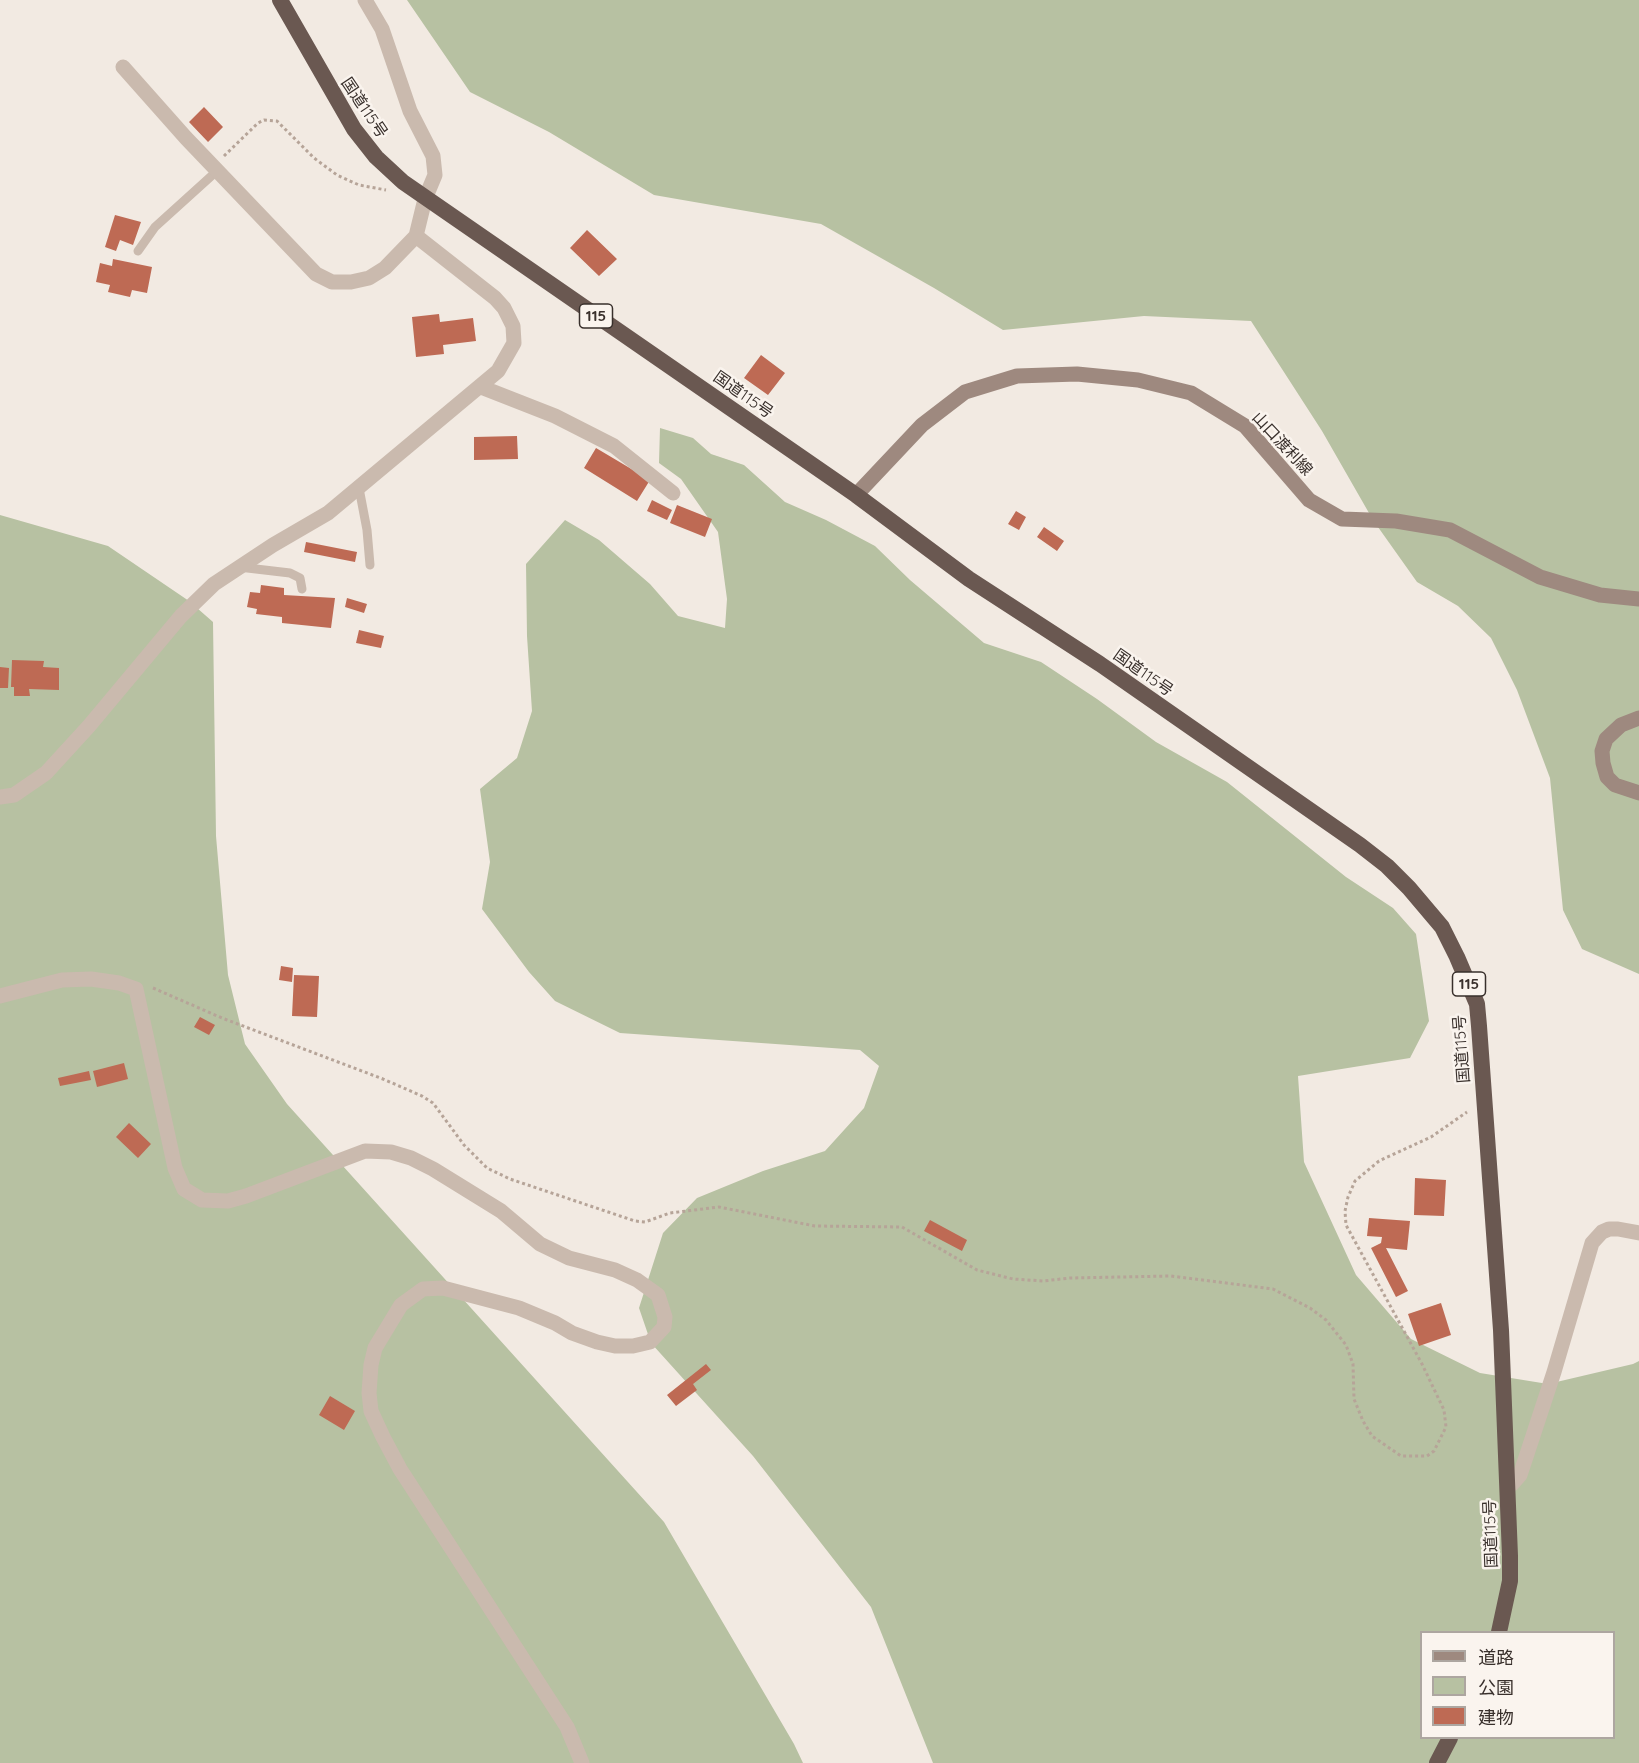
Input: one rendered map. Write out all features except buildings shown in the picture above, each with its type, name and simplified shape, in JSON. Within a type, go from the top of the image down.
[{"type":"highway","name":"国道115号","points":[[280,0],[354,129],[376,157],[403,182],[856,495],[969,579],[1100,664],[1387,866],[1442,927],[1477,1004],[1501,1330],[1507,1486],[1510,1581],[1498,1631]]},
{"type":"highway","points":[[1437,1763],[1449,1739]]},
{"type":"main road","name":"山口渡利線","points":[[856,495],[922,425],[965,392],[1017,376],[1077,374],[1138,380],[1191,393],[1245,426],[1309,500],[1342,519],[1396,521],[1450,530],[1540,577],[1600,595],[1639,599]]},
{"type":"main road","points":[[1639,718],[1621,725],[1606,738],[1602,752],[1607,777],[1615,785],[1639,793]]},
{"type":"street","points":[[123,67],[186,138],[316,274],[332,282],[351,282],[369,278],[385,268],[416,236],[425,199],[435,175],[433,156],[410,111],[382,29],[365,0]]},
{"type":"street","points":[[0,797],[14,795],[46,773],[192,604],[214,584],[328,513],[498,371],[514,343],[513,326],[504,308],[495,298],[416,236]]},
{"type":"street","points":[[481,387],[555,416],[614,446],[673,493]]},
{"type":"street","points":[[0,996],[62,980],[91,979],[119,983],[136,989],[175,1168],[184,1190],[202,1200],[228,1201],[364,1151],[392,1152],[411,1158],[443,1174],[501,1211],[540,1244],[569,1258],[615,1270],[637,1280],[658,1295],[665,1317],[664,1327],[650,1342],[633,1346],[615,1346],[572,1333],[519,1308],[443,1288],[423,1289],[401,1305],[375,1348],[371,1365],[369,1393],[371,1411],[383,1437],[406,1479],[567,1727],[582,1763]]},
{"type":"street","points":[[1507,1486],[1520,1475],[1554,1372],[1592,1243],[1602,1232],[1609,1229],[1639,1233]]},
{"type":"lane","points":[[138,252],[155,226],[216,168]]},
{"type":"lane","points":[[359,488],[367,530],[370,565]]},
{"type":"lane","points":[[239,567],[290,573],[300,578],[302,589]]},
{"type":"path","points":[[216,168],[258,123],[264,120],[277,122],[326,169],[346,181],[370,188],[389,190],[403,182]]},
{"type":"path","points":[[136,989],[146,985],[222,1018],[384,1079],[422,1096],[433,1103],[464,1145],[487,1168],[510,1179],[635,1221],[645,1222],[670,1213],[719,1207],[814,1226],[902,1227],[977,1270],[1012,1279],[1043,1281],[1070,1278],[1171,1276],[1273,1289],[1310,1308],[1326,1320],[1346,1345],[1353,1364],[1354,1399],[1363,1421],[1372,1436],[1401,1456],[1427,1456],[1434,1451],[1446,1427],[1444,1410],[1422,1364],[1346,1226],[1345,1211],[1348,1197],[1355,1181],[1379,1161],[1431,1137],[1484,1101]]},
{"type":"green space","points":[[407,0],[1639,0],[1639,974],[1582,949],[1563,910],[1550,778],[1517,690],[1491,638],[1458,606],[1417,582],[1373,520],[1322,431],[1251,321],[1144,316],[1003,330],[821,224],[654,195],[549,132],[470,92]]},
{"type":"green space","points":[[660,428],[693,438],[711,454],[744,465],[785,502],[826,520],[875,546],[910,580],[984,643],[1041,662],[1156,742],[1227,782],[1346,877],[1393,908],[1416,934],[1429,1021],[1410,1058],[1298,1076],[1304,1162],[1356,1275],[1411,1339],[1480,1373],[1548,1384],[1639,1361],[1639,1763],[933,1763],[871,1607],[753,1456],[651,1343],[639,1308],[663,1233],[697,1198],[763,1171],[825,1151],[864,1108],[879,1066],[860,1050],[620,1033],[555,1001],[529,972],[482,909],[490,862],[480,789],[517,758],[532,711],[527,636],[526,564],[565,520],[599,540],[650,584],[678,616],[725,628],[727,599],[718,532],[681,479],[659,463]]},
{"type":"green space","points":[[0,515],[108,546],[189,601],[213,622],[216,836],[228,975],[245,1044],[287,1104],[664,1522],[803,1763],[0,1763]]}]
